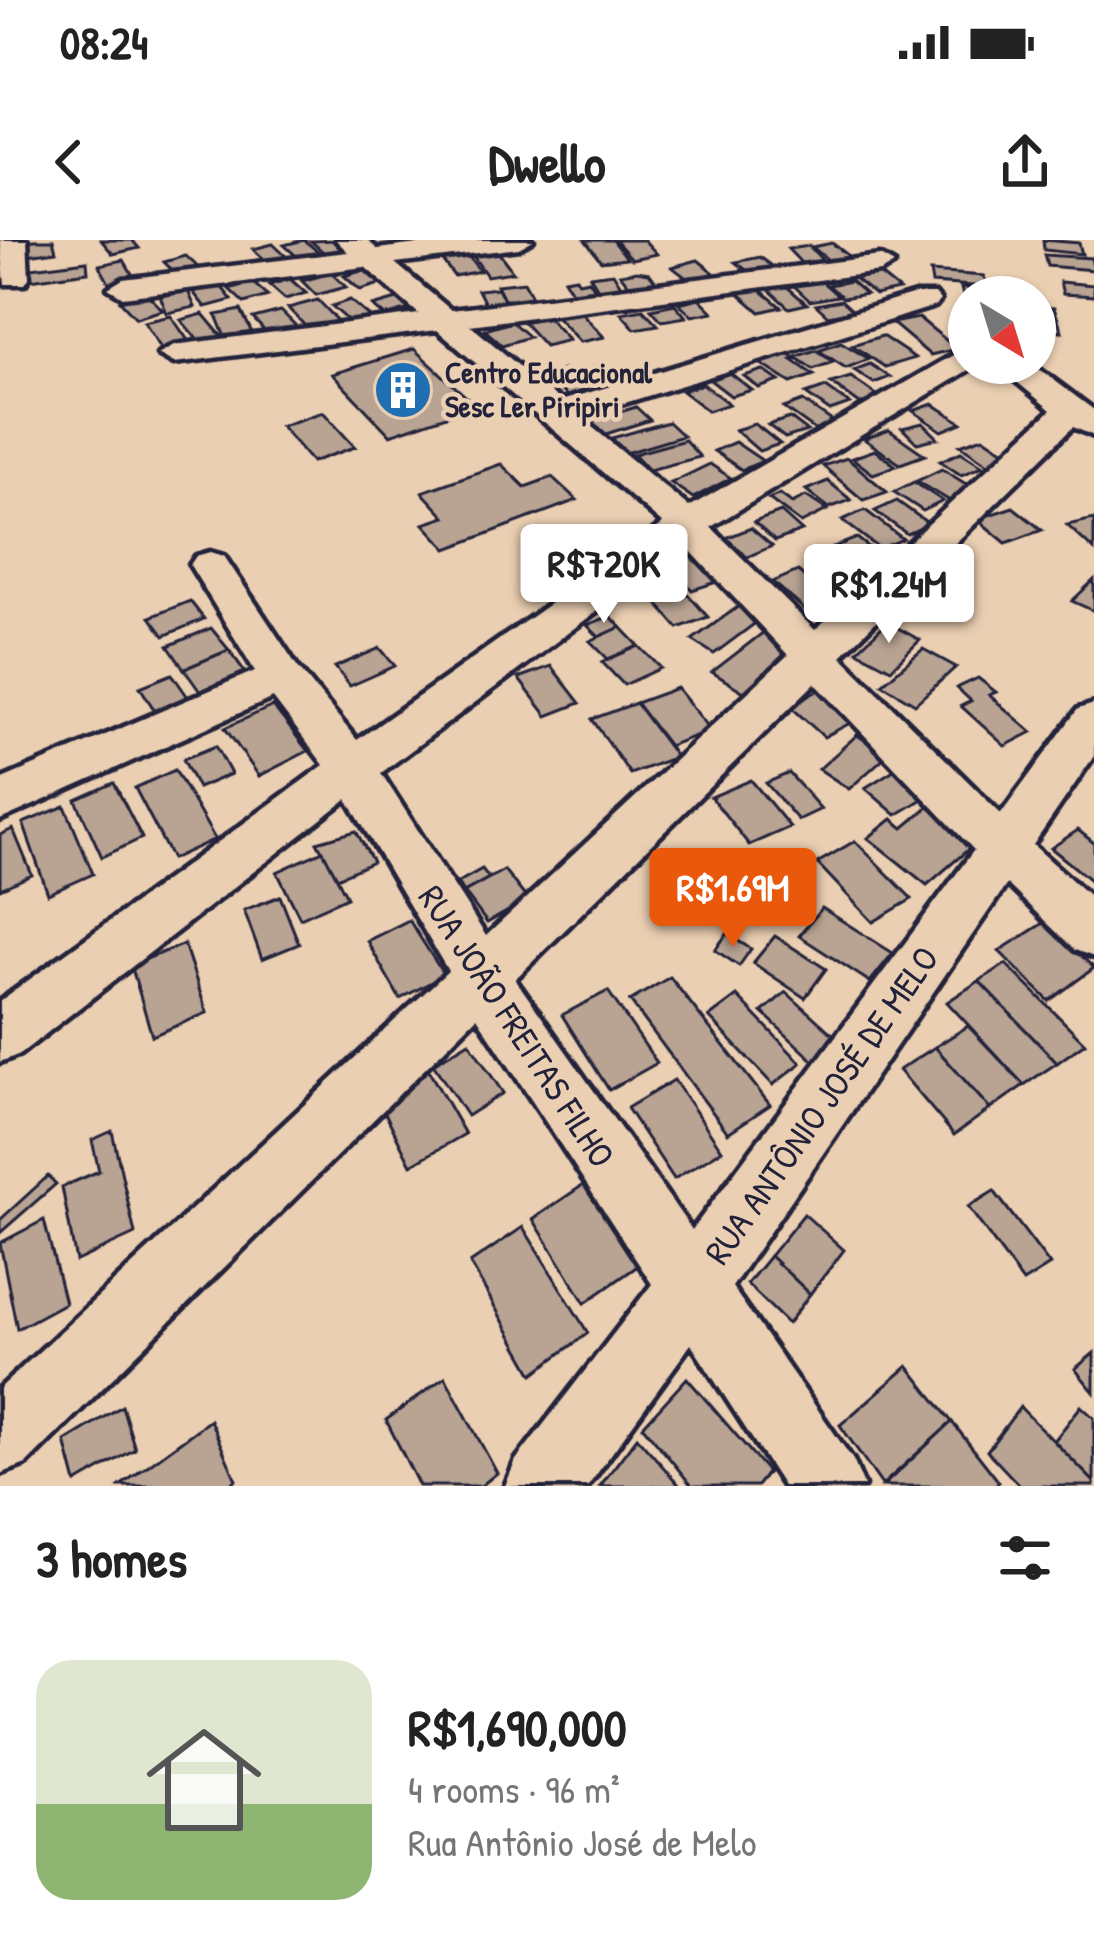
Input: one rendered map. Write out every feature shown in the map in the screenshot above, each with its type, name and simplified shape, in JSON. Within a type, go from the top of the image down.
[{"type":"street","points":[[13,240],[15,278]]},
{"type":"street","points":[[123,288],[361,249],[519,240]]},
{"type":"street","points":[[848,240],[925,300],[948,324]]},
{"type":"street","points":[[361,249],[688,525],[1094,934]]},
{"type":"street","points":[[174,354],[880,264]]},
{"type":"street","points":[[558,413],[925,300]]},
{"type":"street","points":[[0,1035],[482,671],[948,349]]},
{"type":"street","points":[[0,1438],[479,974],[818,656],[1083,417],[1038,384]]},
{"type":"street","name":"RUA JOÃO FREITAS FILHO","points":[[210,565],[281,677],[355,771],[479,974],[827,1486]]},
{"type":"street","points":[[0,801],[281,677]]},
{"type":"street","name":"RUA ANTÔNIO JOSÉ DE MELO","points":[[542,1486],[690,1289],[1094,721]]},
{"type":"building","points":[[53,240],[56,251],[28,255],[26,244]]},
{"type":"building","points":[[101,240],[132,240],[139,248],[113,254]]},
{"type":"building","points":[[304,240],[321,254],[301,260],[284,245]]},
{"type":"building","points":[[337,240],[350,251],[329,257],[311,241]]},
{"type":"building","points":[[585,240],[613,240],[627,258],[601,261]]},
{"type":"building","points":[[615,240],[644,240],[657,254],[632,259]]},
{"type":"building","points":[[1043,240],[1079,243],[1082,254],[1044,250]]},
{"type":"building","points":[[832,243],[854,260],[833,264],[812,247]]},
{"type":"building","points":[[273,244],[292,262],[273,267],[253,249]]},
{"type":"building","points":[[809,246],[826,264],[805,267],[788,249]]},
{"type":"building","points":[[496,249],[513,272],[487,276],[471,253]]},
{"type":"building","points":[[466,253],[480,271],[454,276],[440,257]]},
{"type":"building","points":[[1044,255],[1091,258],[1094,270],[1047,266]]},
{"type":"building","points":[[186,256],[200,269],[178,276],[164,262]]},
{"type":"building","points":[[760,257],[775,268],[751,274],[736,262]]},
{"type":"building","points":[[124,260],[135,279],[110,285],[99,265]]},
{"type":"building","points":[[698,260],[719,277],[693,283],[672,267]]},
{"type":"building","points":[[87,261],[88,272],[30,280],[31,268]]},
{"type":"building","points":[[365,270],[380,284],[360,290],[344,276]]},
{"type":"building","points":[[930,272],[984,276],[948,276],[948,284],[932,283]]},
{"type":"building","points":[[331,273],[346,287],[316,295],[302,281]]},
{"type":"building","points":[[613,273],[623,289],[600,292],[590,276]]},
{"type":"building","points":[[649,273],[661,288],[634,292],[620,274]]},
{"type":"building","points":[[878,273],[899,290],[875,295],[854,278]]},
{"type":"building","points":[[576,277],[578,282],[589,280],[597,292],[574,295],[564,279]]},
{"type":"building","points":[[290,279],[306,293],[285,299],[269,285]]},
{"type":"building","points":[[819,279],[838,296],[810,301],[792,284]]},
{"type":"building","points":[[851,281],[866,294],[843,298],[828,285]]},
{"type":"building","points":[[252,282],[268,296],[244,303],[229,289]]},
{"type":"building","points":[[524,282],[536,304],[508,307],[497,285]]},
{"type":"building","points":[[1060,282],[1094,285],[1094,296],[1063,294]]},
{"type":"building","points":[[220,285],[232,300],[205,307],[193,292]]},
{"type":"building","points":[[785,285],[807,304],[789,308],[767,288]]},
{"type":"building","points":[[498,288],[506,304],[486,306],[478,290]]},
{"type":"building","points":[[758,288],[781,307],[760,312],[737,292]]},
{"type":"building","points":[[188,291],[195,307],[167,313],[160,296]]},
{"type":"building","points":[[146,293],[163,310],[136,318],[120,301]]},
{"type":"building","points":[[699,298],[713,312],[692,316],[679,303]]},
{"type":"building","points":[[397,299],[410,309],[385,316],[373,306]]},
{"type":"building","points":[[318,300],[340,323],[310,331],[288,308]]},
{"type":"building","points":[[350,300],[371,318],[352,324],[332,306]]},
{"type":"building","points":[[841,300],[853,311],[828,316],[816,305]]},
{"type":"building","points":[[675,304],[686,317],[662,321],[651,309]]},
{"type":"building","points":[[643,309],[658,325],[635,329],[621,313]]},
{"type":"building","points":[[241,310],[254,337],[227,342],[216,315]]},
{"type":"building","points":[[281,311],[297,327],[268,335],[253,318]]},
{"type":"building","points":[[580,311],[604,337],[580,342],[556,316]]},
{"type":"building","points":[[203,314],[224,339],[202,345],[181,320]]},
{"type":"building","points":[[171,316],[192,346],[164,353],[144,322]]},
{"type":"building","points":[[547,317],[569,340],[545,346],[523,322]]},
{"type":"building","points":[[919,318],[948,342],[948,351],[930,355],[892,323]]},
{"type":"building","points":[[512,322],[529,337],[502,345],[485,330]]},
{"type":"building","points":[[882,336],[915,358],[885,367],[852,345]]},
{"type":"building","points":[[841,342],[869,359],[846,368],[818,350]]},
{"type":"building","name":"Centro Educacional Sesc Ler Piripiri","points":[[414,349],[476,406],[390,435],[332,374]]},
{"type":"building","points":[[816,350],[833,362],[813,369],[795,357]]},
{"type":"building","points":[[784,351],[814,375],[791,383],[755,360]]},
{"type":"building","points":[[870,364],[890,377],[874,383],[854,370]]},
{"type":"building","points":[[598,366],[615,379],[594,386],[578,372]]},
{"type":"building","points":[[563,370],[587,389],[567,396],[543,376]]},
{"type":"building","points":[[763,370],[779,381],[759,388],[744,376]]},
{"type":"building","points":[[730,373],[752,390],[731,396],[710,380]]},
{"type":"building","points":[[851,377],[884,400],[864,407],[831,383]]},
{"type":"building","points":[[703,384],[729,404],[708,411],[682,391]]},
{"type":"building","points":[[826,387],[850,404],[830,411],[806,394]]},
{"type":"building","points":[[803,401],[838,425],[818,432],[784,408]]},
{"type":"building","points":[[933,404],[962,423],[942,431],[913,411]]},
{"type":"building","points":[[636,407],[650,420],[606,434],[591,421]]},
{"type":"building","points":[[323,412],[355,447],[312,462],[281,426]]},
{"type":"building","points":[[790,418],[807,431],[785,438],[768,425]]},
{"type":"building","points":[[668,422],[683,436],[626,453],[612,438]]},
{"type":"building","points":[[923,423],[938,438],[917,443],[902,428]]},
{"type":"building","points":[[755,424],[780,444],[759,451],[735,430]]},
{"type":"building","points":[[889,430],[925,455],[900,464],[864,439]]},
{"type":"building","points":[[983,437],[1010,455],[988,464],[960,445]]},
{"type":"building","points":[[685,440],[700,457],[649,470],[634,454]]},
{"type":"building","points":[[735,442],[763,461],[742,470],[714,451]]},
{"type":"building","points":[[875,450],[896,466],[873,474],[852,458]]},
{"type":"building","points":[[961,452],[983,466],[961,475],[940,461]]},
{"type":"building","points":[[847,458],[887,492],[863,500],[823,466]]},
{"type":"building","points":[[501,464],[525,487],[552,477],[577,500],[447,549],[424,524],[445,517],[422,492]]},
{"type":"building","points":[[710,464],[731,478],[693,498],[671,483]]},
{"type":"building","points":[[942,469],[979,492],[955,504],[917,481]]},
{"type":"building","points":[[828,481],[851,500],[829,508],[806,490]]},
{"type":"building","points":[[914,482],[943,501],[923,511],[894,492]]},
{"type":"building","points":[[780,494],[792,503],[806,496],[827,510],[801,523],[769,499]]},
{"type":"building","points":[[897,501],[929,524],[907,534],[875,511]]},
{"type":"building","points":[[1013,507],[1042,530],[1006,543],[977,519]]},
{"type":"building","points":[[865,510],[903,539],[880,549],[842,520]]},
{"type":"building","points":[[781,512],[802,531],[775,541],[754,522]]},
{"type":"building","points":[[1094,519],[1094,550],[1067,525]]},
{"type":"building","points":[[751,528],[772,546],[747,557],[726,538]]},
{"type":"building","points":[[857,538],[879,555],[856,565],[834,547]]},
{"type":"building","points":[[700,554],[723,580],[692,590],[669,564]]},
{"type":"building","points":[[837,556],[856,572],[834,581],[814,566]]},
{"type":"building","points":[[798,571],[831,600],[806,611],[773,582]]},
{"type":"building","points":[[1094,580],[1094,611],[1072,601]]},
{"type":"building","points":[[677,582],[708,617],[678,628],[647,592]]},
{"type":"building","points":[[190,601],[204,619],[164,636],[150,617]]},
{"type":"building","points":[[739,606],[761,619],[714,654],[692,640]]},
{"type":"building","points":[[610,616],[621,627],[599,637],[587,625]]},
{"type":"building","points":[[887,622],[920,640],[891,669],[857,651]]},
{"type":"building","points":[[621,627],[639,646],[608,659],[590,641]]},
{"type":"building","points":[[211,628],[229,650],[184,669],[168,646]]},
{"type":"building","points":[[769,628],[803,648],[747,694],[712,672]]},
{"type":"building","points":[[639,646],[661,668],[624,685],[602,662]]},
{"type":"building","points":[[380,648],[395,666],[350,686],[335,667]]},
{"type":"building","points":[[923,649],[956,667],[915,704],[882,684]]},
{"type":"building","points":[[229,650],[248,676],[203,696],[184,669]]},
{"type":"building","points":[[551,666],[580,703],[547,716],[518,678]]},
{"type":"building","points":[[172,674],[190,700],[157,714],[140,687]]},
{"type":"building","points":[[978,678],[996,692],[989,695],[1032,732],[1005,746],[961,706],[971,701],[957,688]]},
{"type":"building","points":[[677,688],[711,730],[669,746],[636,703]]},
{"type":"building","points":[[819,690],[854,721],[824,737],[789,705]]},
{"type":"building","points":[[636,703],[676,757],[630,774],[592,719]]},
{"type":"building","points":[[273,706],[308,751],[259,776],[225,728]]},
{"type":"building","points":[[857,735],[887,755],[849,789],[819,769]]},
{"type":"building","points":[[216,746],[231,774],[198,788],[183,759]]},
{"type":"building","points":[[897,768],[929,795],[896,815],[865,788]]},
{"type":"building","points":[[175,770],[215,839],[172,859],[135,788]]},
{"type":"building","points":[[789,773],[821,809],[798,820],[766,783]]},
{"type":"building","points":[[751,780],[790,827],[749,845],[711,797]]},
{"type":"building","points":[[114,783],[142,838],[102,857],[76,800]]},
{"type":"building","points":[[65,806],[93,874],[48,894],[23,823]]},
{"type":"building","points":[[928,807],[977,842],[927,885],[868,838],[892,819],[903,828]]},
{"type":"building","points":[[13,829],[32,875],[0,889],[0,835]]},
{"type":"building","points":[[1078,830],[1094,843],[1094,883],[1051,848]]},
{"type":"building","points":[[356,831],[373,862],[337,878],[317,842]]},
{"type":"building","points":[[855,841],[912,899],[873,922],[817,863]]},
{"type":"building","points":[[323,851],[347,897],[300,918],[277,872]]},
{"type":"building","points":[[482,869],[489,878],[464,892],[457,883]]},
{"type":"building","points":[[504,870],[528,900],[487,923],[464,892]]},
{"type":"building","points":[[280,896],[299,944],[262,959],[244,910]]},
{"type":"building","points":[[822,908],[893,953],[870,982],[799,936]]},
{"type":"building","points":[[409,920],[444,975],[400,999],[367,941]]},
{"type":"building","points":[[1045,922],[1094,968],[1049,1001],[999,951]]},
{"type":"building","points":[[727,934],[751,949],[739,966],[715,950]]},
{"type":"building","points":[[775,936],[826,969],[805,998],[753,963]]},
{"type":"building","points":[[184,944],[207,1013],[152,1036],[131,965]]},
{"type":"building","points":[[1006,964],[1085,1043],[1057,1063],[979,981]]},
{"type":"building","points":[[670,977],[770,1105],[728,1133],[630,1001]]},
{"type":"building","points":[[979,981],[1057,1063],[1024,1085],[947,1002]]},
{"type":"building","points":[[608,991],[657,1063],[609,1090],[562,1015]]},
{"type":"building","points":[[786,992],[839,1040],[815,1062],[762,1012]]},
{"type":"building","points":[[737,996],[801,1063],[773,1085],[709,1017]]},
{"type":"building","points":[[968,1026],[1024,1085],[990,1109],[935,1047]]},
{"type":"building","points":[[469,1042],[503,1093],[467,1116],[433,1064]]},
{"type":"building","points":[[935,1047],[990,1109],[954,1135],[899,1070]]},
{"type":"building","points":[[418,1052],[465,1134],[411,1165],[368,1079]]},
{"type":"building","points":[[674,1080],[722,1150],[674,1179],[627,1108]]},
{"type":"building","points":[[112,1131],[135,1234],[76,1261],[62,1187],[99,1171],[92,1140]]},
{"type":"building","points":[[48,1176],[56,1184],[0,1233],[0,1220]]},
{"type":"building","points":[[586,1183],[639,1265],[585,1303],[533,1219]]},
{"type":"building","points":[[994,1191],[1050,1265],[1023,1282],[968,1207]]},
{"type":"building","points":[[804,1214],[844,1250],[810,1294],[770,1256]]},
{"type":"building","points":[[44,1220],[65,1303],[17,1329],[0,1243]]},
{"type":"building","points":[[523,1227],[588,1333],[533,1374],[470,1263]]},
{"type":"building","points":[[770,1256],[810,1294],[788,1324],[747,1284]]},
{"type":"building","points":[[1094,1353],[1094,1392],[1075,1369]]},
{"type":"building","points":[[908,1366],[952,1422],[882,1485],[840,1425]]},
{"type":"building","points":[[445,1377],[497,1473],[481,1486],[419,1486],[386,1420]]},
{"type":"building","points":[[687,1378],[768,1472],[757,1486],[692,1486],[643,1426]]},
{"type":"building","points":[[122,1406],[135,1449],[76,1483],[65,1441]]},
{"type":"building","points":[[1081,1406],[1094,1418],[1094,1482],[1054,1441]]},
{"type":"building","points":[[1020,1407],[1094,1486],[1020,1486],[987,1451]]},
{"type":"building","points":[[210,1420],[236,1480],[229,1486],[120,1486]]},
{"type":"building","points":[[952,1422],[999,1482],[995,1486],[883,1486]]},
{"type":"building","points":[[637,1437],[680,1486],[600,1486]]},
{"type":"place","name":"Centro Educacional Sesc Ler Piripiri","points":[[403,390]]}]
